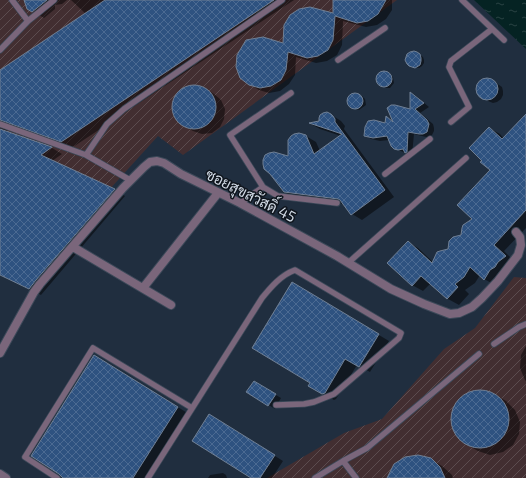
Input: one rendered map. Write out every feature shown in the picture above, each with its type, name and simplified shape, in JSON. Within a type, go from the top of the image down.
[{"type":"street","name":"ซอยสุขสวัสดิ์ 45","points":[[0,353],[34,292],[130,180],[150,162],[157,161],[164,163],[181,174],[348,262],[391,289],[450,314],[459,313],[472,307],[498,281],[518,255],[520,237],[516,232]]},
{"type":"street","points":[[144,288],[218,193]]},
{"type":"street","points":[[73,246],[171,304]]},
{"type":"street","points":[[0,474],[6,478]]},
{"type":"lane","points":[[12,0],[28,21]]},
{"type":"lane","points":[[0,50],[28,21],[54,0]]},
{"type":"lane","points":[[86,155],[107,124],[124,109],[282,0]]},
{"type":"lane","points":[[462,0],[504,40]]},
{"type":"lane","points":[[338,60],[385,28]]},
{"type":"lane","points":[[451,122],[469,107],[449,67],[451,61],[492,29]]},
{"type":"lane","points":[[291,92],[230,135],[263,187],[278,196],[337,203]]},
{"type":"lane","points":[[0,124],[86,155],[130,180]]},
{"type":"lane","points":[[385,174],[430,139]]},
{"type":"lane","points":[[348,262],[466,158]]},
{"type":"lane","points":[[240,204],[263,187]]},
{"type":"lane","points":[[148,478],[262,298],[274,284],[287,273],[295,270],[401,332],[399,338],[334,394],[314,402],[304,404],[276,405]]},
{"type":"lane","points":[[494,344],[526,324]]},
{"type":"lane","points":[[57,478],[25,457],[93,348],[192,408]]},
{"type":"lane","points":[[315,478],[367,448],[479,354]]},
{"type":"lane","points":[[343,461],[356,478]]},
{"type":"shaded area","points":[[0,0],[397,0],[183,155],[158,136],[31,276],[0,262]]},
{"type":"shaded area","points":[[514,277],[526,278],[526,478],[267,478],[344,433],[382,419],[444,349],[475,328]]},
{"type":"water","points":[[474,0],[526,0],[526,49]]},
{"type":"building","points":[[24,0],[47,0],[32,12],[27,9]]},
{"type":"building","points":[[105,0],[274,0],[61,142],[0,120],[0,70]]},
{"type":"building","points":[[333,0],[386,0],[378,14],[368,21],[357,23],[335,16],[333,40],[328,50],[318,56],[307,58],[288,52],[286,70],[281,80],[271,86],[260,88],[249,85],[240,78],[236,67],[237,55],[246,40],[263,37],[283,43],[284,25],[290,15],[299,9],[310,7],[333,13]]},
{"type":"building","points":[[414,51],[420,54],[421,58],[420,65],[415,68],[409,66],[405,60],[407,54]]},
{"type":"building","points":[[384,71],[390,73],[392,79],[390,85],[384,87],[378,85],[376,79],[378,73]]},
{"type":"building","points":[[487,78],[495,81],[498,89],[495,97],[487,100],[479,97],[476,89],[479,81]]},
{"type":"building","points":[[190,85],[198,85],[210,91],[216,103],[216,111],[210,123],[198,129],[190,129],[178,123],[172,111],[172,103],[178,91]]},
{"type":"building","points":[[410,92],[424,103],[415,109],[427,120],[429,124],[427,132],[423,134],[408,132],[407,152],[405,153],[403,149],[394,149],[391,146],[387,136],[373,138],[364,136],[365,127],[368,121],[374,120],[385,123],[386,116],[393,122],[387,108],[391,105],[410,109]]},
{"type":"building","points":[[355,93],[361,95],[363,101],[361,107],[355,109],[349,107],[347,101],[349,95]]},
{"type":"building","points":[[327,112],[333,116],[335,122],[385,190],[351,215],[338,199],[284,192],[270,174],[264,169],[263,160],[265,155],[274,152],[288,156],[288,140],[294,134],[299,133],[306,135],[314,154],[342,134],[309,123],[319,121],[320,115]]},
{"type":"building","points":[[526,114],[526,210],[494,245],[506,256],[490,270],[484,280],[470,267],[464,277],[455,284],[458,287],[447,299],[421,276],[412,286],[387,263],[408,241],[432,263],[437,252],[448,249],[449,241],[453,237],[461,235],[463,225],[472,219],[457,205],[490,170],[480,162],[482,161],[469,148],[489,127],[502,139]]},
{"type":"building","points":[[0,129],[52,147],[41,155],[115,189],[29,289],[0,275]]},
{"type":"building","points":[[292,282],[379,334],[359,367],[345,359],[325,393],[322,394],[308,386],[310,383],[252,348]]},
{"type":"building","points":[[94,355],[178,407],[133,478],[63,478],[31,456]]},
{"type":"building","points":[[254,381],[276,394],[268,406],[246,392]]},
{"type":"building","points":[[480,390],[491,392],[501,398],[507,408],[509,419],[507,430],[501,440],[491,446],[480,448],[469,446],[459,440],[453,430],[451,419],[453,408],[459,398],[469,392]]},
{"type":"building","points":[[209,414],[275,455],[260,478],[251,478],[192,441]]},
{"type":"building","points":[[418,455],[431,458],[440,467],[445,478],[387,478],[394,464],[405,457]]}]
